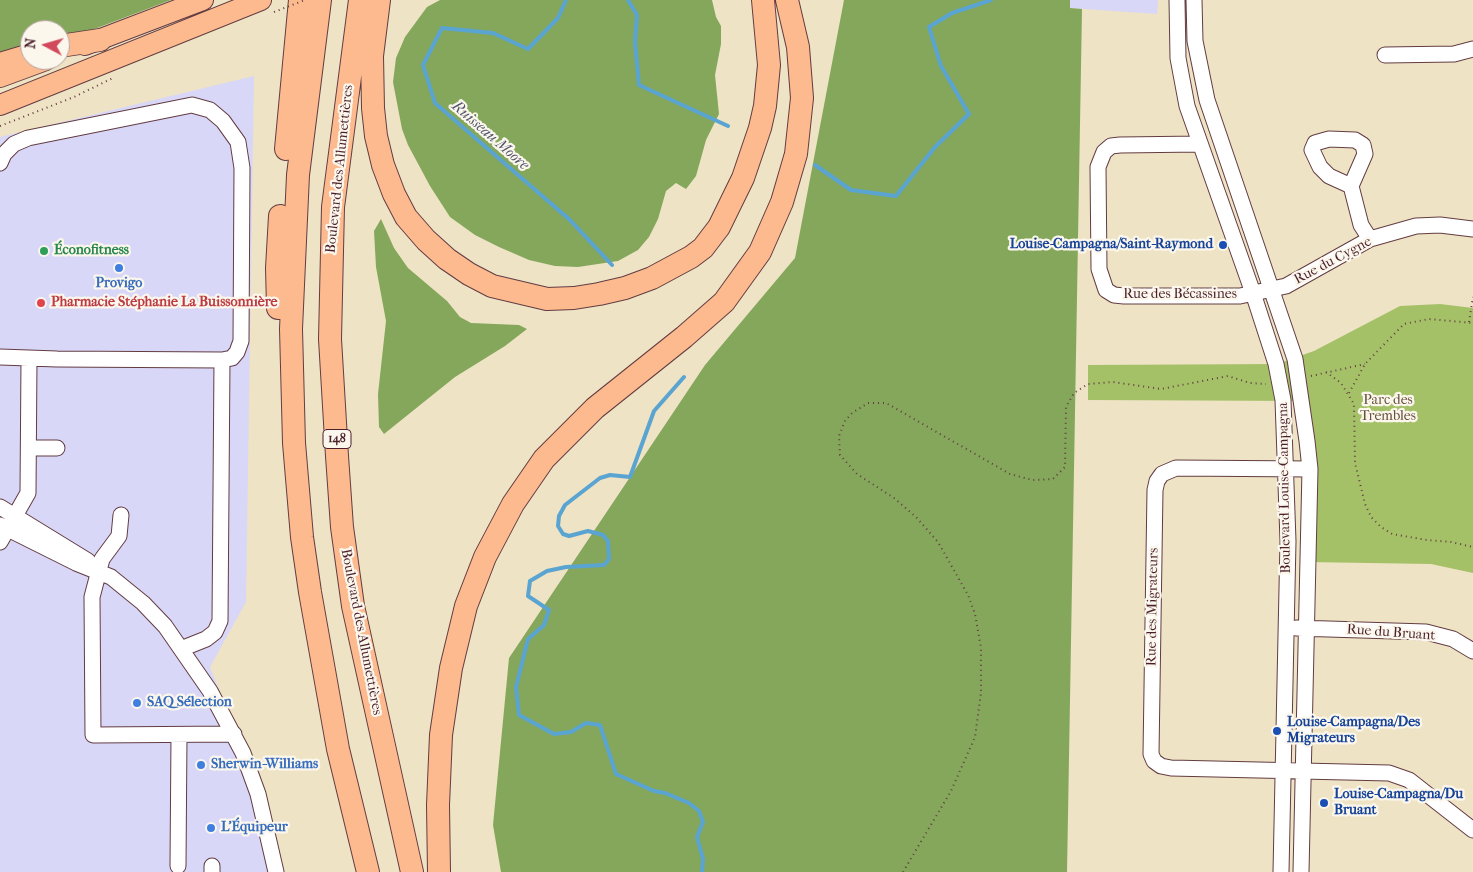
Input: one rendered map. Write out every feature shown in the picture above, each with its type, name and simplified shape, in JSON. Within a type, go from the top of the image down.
[{"type":"highway","points":[[300,0],[276,268],[282,441],[298,566],[338,749],[368,872]]},
{"type":"highway","points":[[320,0],[298,174],[291,329],[292,391],[302,537],[338,749]]},
{"type":"highway","name":"Boulevard des Allumettières","points":[[360,0],[333,217],[330,339],[342,526],[353,606],[412,872]]},
{"type":"highway","points":[[378,0],[372,56],[373,108],[376,136],[388,179],[406,217],[447,260],[469,274],[492,286],[547,299],[574,298],[599,294],[625,288],[652,278],[691,257],[703,248],[719,227],[743,178],[760,128],[765,106],[769,65],[763,0]]},
{"type":"highway","points":[[440,872],[438,805],[442,725],[451,668],[466,606],[485,557],[513,504],[544,459],[595,408],[684,337],[724,302],[760,252],[782,202],[796,154],[802,98],[798,48],[787,0]]},
{"type":"highway","points":[[70,44],[100,40]]},
{"type":"highway","points":[[0,64],[20,58]]},
{"type":"main road","points":[[70,51],[203,0]]},
{"type":"main road","points":[[0,105],[268,6]]},
{"type":"main road","points":[[0,77],[20,70]]},
{"type":"main road","points":[[0,114],[50,86]]},
{"type":"street","name":"Boulevard Louise-Campagna","points":[[1177,0],[1177,44],[1180,74],[1187,106],[1253,293],[1276,364],[1283,400],[1287,469],[1286,628],[1281,770],[1281,872]]},
{"type":"street","name":"Boulevard Louise-Campagna","points":[[1194,0],[1195,41],[1207,100],[1295,359],[1310,470],[1301,872]]},
{"type":"street","points":[[1386,55],[1454,54],[1473,49]]},
{"type":"street","points":[[0,163],[4,154],[14,144],[28,138],[192,106],[210,110],[223,121],[238,142],[242,168],[241,341],[237,352],[232,358],[222,360],[29,359],[0,357]]},
{"type":"street","name":"Rue des Bécassines","points":[[1200,144],[1120,145],[1111,146],[1104,152],[1098,167],[1099,269],[1101,281],[1106,290],[1124,296],[1235,296],[1253,293]]},
{"type":"street","points":[[1351,186],[1361,225],[1370,239]]},
{"type":"street","name":"Rue du Cygne","points":[[1253,293],[1286,286],[1370,239],[1416,226],[1440,225],[1473,229]]},
{"type":"street","points":[[29,359],[28,493],[17,515],[3,532],[76,563],[98,570]]},
{"type":"street","points":[[181,649],[206,639],[215,632],[220,621],[222,360]]},
{"type":"street","points":[[29,448],[57,448]]},
{"type":"street","name":"Rue des Migrateurs","points":[[1281,770],[1171,768],[1161,766],[1154,761],[1151,754],[1150,735],[1155,490],[1157,481],[1162,474],[1176,468],[1310,470]]},
{"type":"street","points":[[0,507],[17,515],[83,556],[98,570],[127,588],[165,626],[210,691],[234,734],[258,794],[276,872]]},
{"type":"street","points":[[121,515],[119,536],[102,559],[92,597],[93,735],[234,734]]},
{"type":"street","name":"Rue du Bruant","points":[[1286,628],[1426,632],[1452,639],[1473,651]]},
{"type":"street","points":[[178,866],[179,734]]},
{"type":"street","points":[[1281,770],[1376,771],[1399,775],[1419,787],[1473,830]]},
{"type":"path","points":[[268,6],[306,0]]},
{"type":"path","points":[[0,126],[74,97],[114,78]]},
{"type":"path","points":[[1469,322],[1473,297]]},
{"type":"path","points":[[1349,394],[1365,364],[1404,324],[1429,319],[1473,323]]},
{"type":"path","points":[[1302,378],[1365,364]]},
{"type":"path","points":[[1326,372],[1341,383],[1354,404],[1355,463],[1365,504],[1371,517],[1392,534],[1473,547]]},
{"type":"path","points":[[903,872],[951,792],[972,745],[980,716],[982,694],[981,648],[968,595],[938,542],[916,517],[894,498],[856,474],[840,455],[839,436],[845,421],[852,413],[868,404],[886,403],[1010,474],[1032,480],[1053,479],[1066,467],[1066,407],[1074,393],[1088,384],[1113,382],[1161,389],[1228,376],[1250,383],[1269,384]]},
{"type":"shaded area","points":[[1070,0],[1158,0],[1157,14],[1070,8]]},
{"type":"shaded area","points":[[254,76],[246,602],[210,667],[271,823],[281,872],[0,872],[0,137]]},
{"type":"green space","points":[[0,0],[171,0],[70,38],[70,20],[20,20],[20,57],[0,64]]},
{"type":"green space","points":[[440,0],[712,0],[716,17],[721,26],[721,44],[715,75],[719,114],[706,140],[696,176],[686,189],[676,183],[666,191],[658,219],[649,237],[638,250],[618,261],[578,267],[555,266],[529,260],[499,247],[475,235],[450,217],[430,186],[408,145],[402,129],[393,82],[396,58],[405,37],[427,7]]},
{"type":"green space","points":[[844,0],[1070,0],[1070,8],[1082,9],[1067,872],[501,872],[493,825],[509,658],[705,365],[795,258]]},
{"type":"green space","points":[[381,219],[394,248],[408,268],[447,301],[460,317],[471,323],[519,325],[527,329],[505,346],[455,377],[384,434],[379,427],[378,394],[386,321],[376,267],[374,231]]},
{"type":"green space","name":"Parc des Trembles","points":[[1440,304],[1473,308],[1473,573],[1431,564],[1307,562],[1301,401],[1088,400],[1088,365],[1277,364],[1314,351],[1400,306]]},
{"type":"waterway","name":"Ruisseau Moore","points":[[566,0],[558,18],[528,49],[493,33],[442,28],[423,65],[435,103],[570,220],[612,265]]},
{"type":"waterway","name":"Ruisseau Moore","points":[[628,0],[637,15],[635,42],[639,85],[728,126]]},
{"type":"waterway","name":"Ruisseau Moore","points":[[815,165],[851,190],[896,196],[935,147],[969,114],[941,66],[929,27],[952,13],[991,0]]},
{"type":"waterway","name":"Ruisseau Moore","points":[[684,377],[654,411],[630,477],[610,475],[600,478],[565,505],[559,516],[558,526],[563,534],[569,536],[588,531],[603,535],[608,541],[609,559],[604,565],[566,567],[547,571],[530,581],[528,596],[549,610],[544,625],[528,639],[516,687],[519,715],[554,734],[571,732],[586,723],[600,725],[616,774],[654,791],[665,793],[689,803],[699,811],[703,822],[697,837],[703,859],[702,872]]},
{"type":"place","name":"Louise-Campagna/Saint-Raymond","points":[[1223,245]]},
{"type":"place","name":"Éconofitness","points":[[44,251]]},
{"type":"place","name":"Provigo","points":[[119,268]]},
{"type":"place","name":"Pharmacie Stéphanie La Buissonnière","points":[[41,303]]},
{"type":"place","name":"SAQ Sélection","points":[[137,703]]},
{"type":"place","name":"Louise-Campagna/Des Migrateurs","points":[[1277,731]]},
{"type":"place","name":"Sherwin-Williams","points":[[201,765]]},
{"type":"place","name":"Louise-Campagna/Du Bruant","points":[[1324,803]]},
{"type":"place","name":"L'Équipeur","points":[[211,828]]}]
